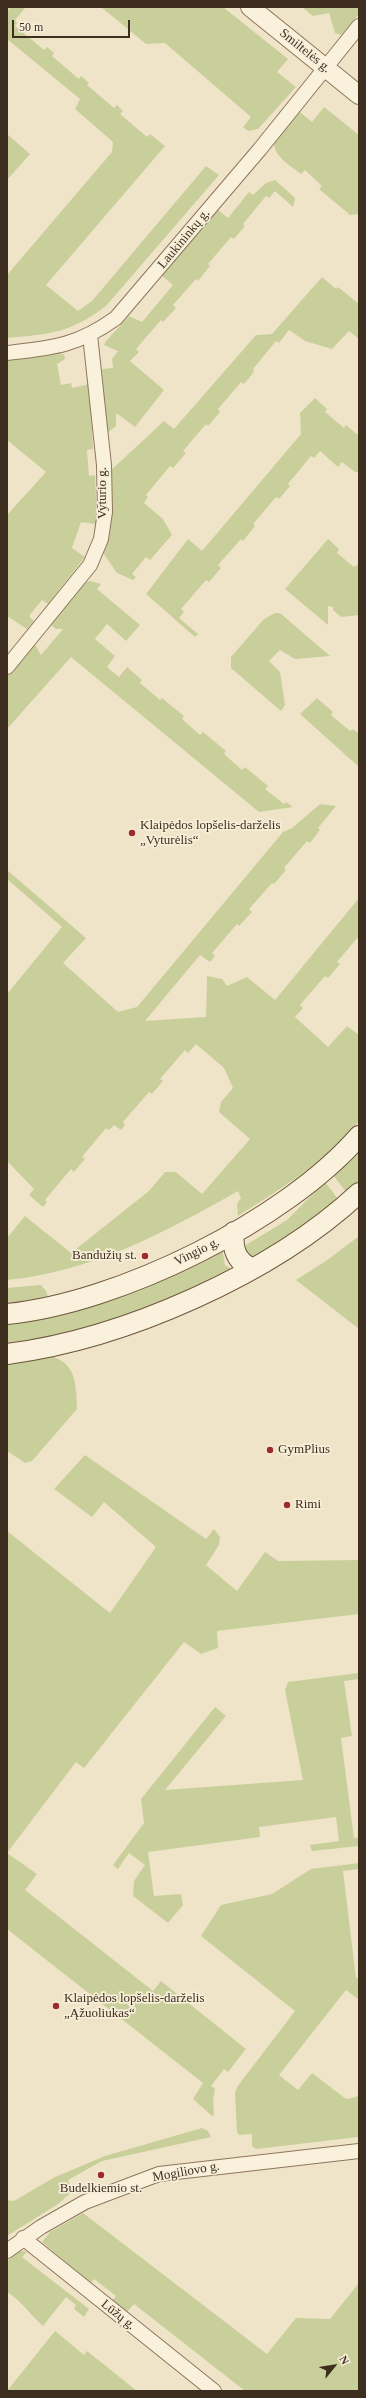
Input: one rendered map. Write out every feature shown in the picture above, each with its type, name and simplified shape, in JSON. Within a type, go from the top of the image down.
[{"type":"main road","name":"Vingio g.","points":[[7,1314],[79,1300],[123,1285],[234,1232],[292,1196],[324,1170],[359,1136]]},
{"type":"main road","points":[[7,1354],[29,1351],[78,1338],[139,1320],[184,1303],[251,1268],[314,1229],[359,1193]]},
{"type":"main road","points":[[234,1232],[234,1249],[238,1258],[251,1268]]},
{"type":"street","name":"Smiltelės g.","points":[[250,7],[359,95]]},
{"type":"street","name":"Laukininkų g.","points":[[7,353],[50,348],[74,343],[90,335],[116,318],[260,149],[359,26]]},
{"type":"street","name":"Vyturio g.","points":[[7,667],[90,565],[100,539],[105,512],[104,465],[90,335]]},
{"type":"street","name":"Mogiliovo g.","points":[[7,2251],[23,2238],[85,2202],[158,2174],[359,2151]]},
{"type":"street","name":"Lūžų g.","points":[[23,2238],[214,2391]]},
{"type":"green space","points":[[10,7],[26,7],[15,20],[17,23],[15,26],[44,50],[47,47],[54,53],[52,56],[79,79],[81,76],[89,83],[87,85],[114,108],[117,105],[123,111],[120,114],[147,137],[150,134],[165,146],[46,285],[78,311],[92,301],[206,166],[219,175],[106,306],[82,322],[60,331],[7,338],[7,275],[112,152],[113,142],[75,109],[80,99],[7,39],[7,11]]},
{"type":"green space","points":[[101,7],[223,7],[288,59],[277,72],[296,87],[258,129],[248,131],[243,127],[251,117],[165,43],[146,44]]},
{"type":"green space","points":[[302,7],[359,7],[359,14],[341,35],[335,33],[329,13],[313,16]]},
{"type":"green space","points":[[324,107],[359,135],[359,214],[350,215],[319,189],[322,186],[305,170],[301,174],[284,161],[277,153],[275,148],[274,143],[300,112],[312,122]]},
{"type":"green space","points":[[7,134],[30,154],[7,180]]},
{"type":"green space","points":[[275,180],[295,198],[293,207],[275,191],[269,198],[266,196],[243,224],[245,226],[234,239],[231,237],[208,264],[210,266],[198,281],[196,279],[173,305],[176,308],[163,322],[161,320],[136,349],[139,352],[130,361],[164,390],[135,427],[116,413],[116,426],[106,434],[102,369],[113,368],[112,359],[118,351],[104,345],[106,341],[129,316],[142,322],[173,285],[161,275],[217,209],[228,218],[249,192],[253,195],[266,183]]},
{"type":"green space","points":[[322,277],[336,289],[338,287],[359,304],[359,339],[349,331],[332,349],[305,341],[289,330],[279,343],[276,341],[253,369],[254,372],[244,384],[241,382],[218,409],[220,412],[208,426],[206,424],[183,451],[186,453],[173,468],[170,466],[146,495],[148,497],[144,503],[163,519],[172,535],[150,560],[146,557],[132,574],[136,577],[133,580],[117,573],[103,553],[111,518],[109,472],[164,421],[174,429],[256,335],[272,334]]},
{"type":"green space","points":[[64,354],[65,359],[57,364],[61,385],[71,383],[72,388],[90,384],[93,449],[87,450],[89,476],[95,475],[97,522],[96,524],[81,522],[72,548],[85,557],[48,604],[42,600],[29,616],[34,621],[27,629],[7,616],[7,515],[46,472],[7,440],[7,359]]},
{"type":"green space","points":[[315,398],[327,409],[325,412],[344,428],[346,425],[359,436],[359,472],[355,472],[342,462],[338,467],[320,451],[314,458],[311,456],[288,484],[290,486],[279,499],[276,497],[253,524],[255,526],[243,541],[241,539],[218,565],[221,568],[209,582],[206,580],[181,609],[184,612],[179,618],[198,634],[195,637],[146,594],[188,539],[202,551],[301,434],[300,413]]},
{"type":"green space","points":[[328,539],[339,549],[337,553],[354,567],[357,565],[359,566],[359,615],[341,617],[333,610],[333,607],[328,606],[328,625],[285,589]]},
{"type":"green space","points":[[90,581],[101,584],[97,589],[140,625],[126,641],[107,624],[95,639],[115,656],[107,667],[119,677],[127,667],[142,680],[140,683],[160,700],[162,698],[184,716],[182,719],[200,735],[203,732],[226,751],[224,754],[242,770],[245,767],[268,786],[265,789],[284,804],[286,802],[293,807],[259,812],[71,657],[7,729],[7,675],[32,645],[36,646],[41,655],[63,629],[56,629],[50,624],[84,583]]},
{"type":"green space","points":[[275,613],[280,613],[330,656],[295,659],[280,650],[269,661],[280,672],[285,705],[281,711],[231,668],[231,657],[264,619]]},
{"type":"green space","points":[[317,698],[333,712],[331,715],[350,731],[353,729],[359,734],[359,767],[300,714]]},
{"type":"green space","points":[[320,804],[336,806],[318,828],[320,830],[310,843],[307,841],[284,868],[286,870],[274,884],[272,883],[249,909],[252,912],[239,926],[237,924],[212,953],[215,956],[210,962],[200,955],[145,1021],[206,1017],[207,976],[222,979],[227,986],[247,977],[275,1000],[359,898],[359,936],[337,962],[340,964],[328,978],[325,976],[300,1005],[303,1008],[295,1017],[328,1047],[347,1026],[359,1035],[359,1121],[317,1162],[287,1184],[238,1216],[237,1204],[241,1198],[238,1191],[183,1221],[127,1248],[98,1259],[38,1276],[7,1280],[7,1238],[25,1216],[71,1253],[149,1191],[165,1172],[176,1172],[202,1194],[250,1139],[219,1112],[221,1102],[233,1088],[224,1068],[196,1044],[188,1053],[185,1050],[160,1079],[163,1081],[152,1094],[149,1092],[123,1122],[125,1125],[121,1130],[114,1125],[109,1130],[106,1128],[82,1157],[85,1159],[74,1172],[71,1169],[45,1200],[47,1202],[43,1207],[29,1195],[34,1189],[7,1161],[7,994],[62,927],[7,879],[7,870],[86,938],[63,963],[118,1012],[137,1007],[283,832],[292,828]]},
{"type":"green space","points":[[359,1152],[359,1182],[346,1192],[333,1175]]},
{"type":"green space","points":[[325,1182],[338,1199],[293,1233],[250,1258],[241,1248],[287,1220]]},
{"type":"green space","points":[[359,1236],[359,1329],[296,1280],[326,1261]]},
{"type":"green space","points":[[222,1248],[225,1265],[233,1270],[163,1304],[55,1337],[7,1346],[7,1325],[10,1323]]},
{"type":"green space","points":[[41,1285],[46,1291],[48,1297],[7,1304],[7,1288]]},
{"type":"green space","points":[[51,1356],[66,1364],[73,1376],[77,1409],[32,1461],[25,1463],[7,1451],[7,1362]]},
{"type":"green space","points":[[85,1455],[206,1539],[214,1529],[220,1537],[219,1545],[206,1565],[237,1591],[265,1552],[278,1561],[359,1560],[359,1614],[217,1631],[218,1648],[201,1654],[184,1642],[84,1768],[76,1762],[7,1853],[7,1531],[110,1613],[156,1547],[104,1502],[92,1517],[54,1489]]},
{"type":"green space","points":[[359,1673],[359,1679],[344,1681],[352,1736],[341,1738],[354,1838],[359,1837],[359,1846],[312,1851],[310,1845],[339,1841],[336,1817],[259,1827],[260,1837],[148,1852],[154,1896],[181,1894],[183,1905],[168,1923],[133,1896],[134,1881],[145,1865],[129,1853],[118,1869],[113,1865],[144,1823],[141,1799],[215,1707],[226,1716],[165,1790],[303,1780],[285,1690],[288,1682]]},
{"type":"green space","points":[[7,1853],[37,1874],[25,1890],[153,1991],[161,1981],[246,2049],[228,2072],[224,2069],[211,2086],[215,2089],[213,2100],[214,2115],[212,2116],[193,2099],[203,2083],[7,1929]]},
{"type":"green space","points":[[359,1863],[359,1869],[343,1871],[356,1978],[359,1978],[359,2000],[346,1990],[279,2075],[298,2090],[312,2073],[346,2099],[356,2097],[359,2094],[359,2137],[256,2149],[252,2146],[252,2134],[239,2135],[237,2132],[235,2093],[237,2087],[295,2011],[201,1936],[221,1905],[272,1894],[311,1869]]},
{"type":"green space","points":[[202,2128],[208,2131],[211,2137],[102,2161],[68,2180],[73,2191],[58,2204],[7,2236],[7,2200],[14,2201],[55,2177],[105,2156]]},
{"type":"green space","points":[[83,2213],[267,2354],[296,2318],[330,2319],[359,2283],[359,2391],[245,2391],[134,2304],[127,2312],[112,2301],[116,2296],[94,2279],[91,2283],[42,2242],[50,2232]]},
{"type":"green space","points":[[18,2252],[27,2252],[22,2257],[89,2309],[84,2317],[74,2309],[76,2305],[66,2297],[43,2326],[7,2292],[7,2261]]},
{"type":"green space","points":[[55,2331],[84,2355],[87,2351],[137,2391],[7,2391]]},
{"type":"place","name":"Klaipėdos lopšelis-darželis „Vyturėlis“","points":[[132,833]]},
{"type":"place","name":"Bandužių st.","points":[[145,1256]]},
{"type":"place","name":"GymPlius","points":[[270,1450]]},
{"type":"place","name":"Rimi","points":[[287,1505]]},
{"type":"place","name":"Klaipėdos lopšelis-darželis „Ąžuoliukas“","points":[[56,2006]]},
{"type":"place","name":"Budelkiemio st.","points":[[101,2175]]}]
